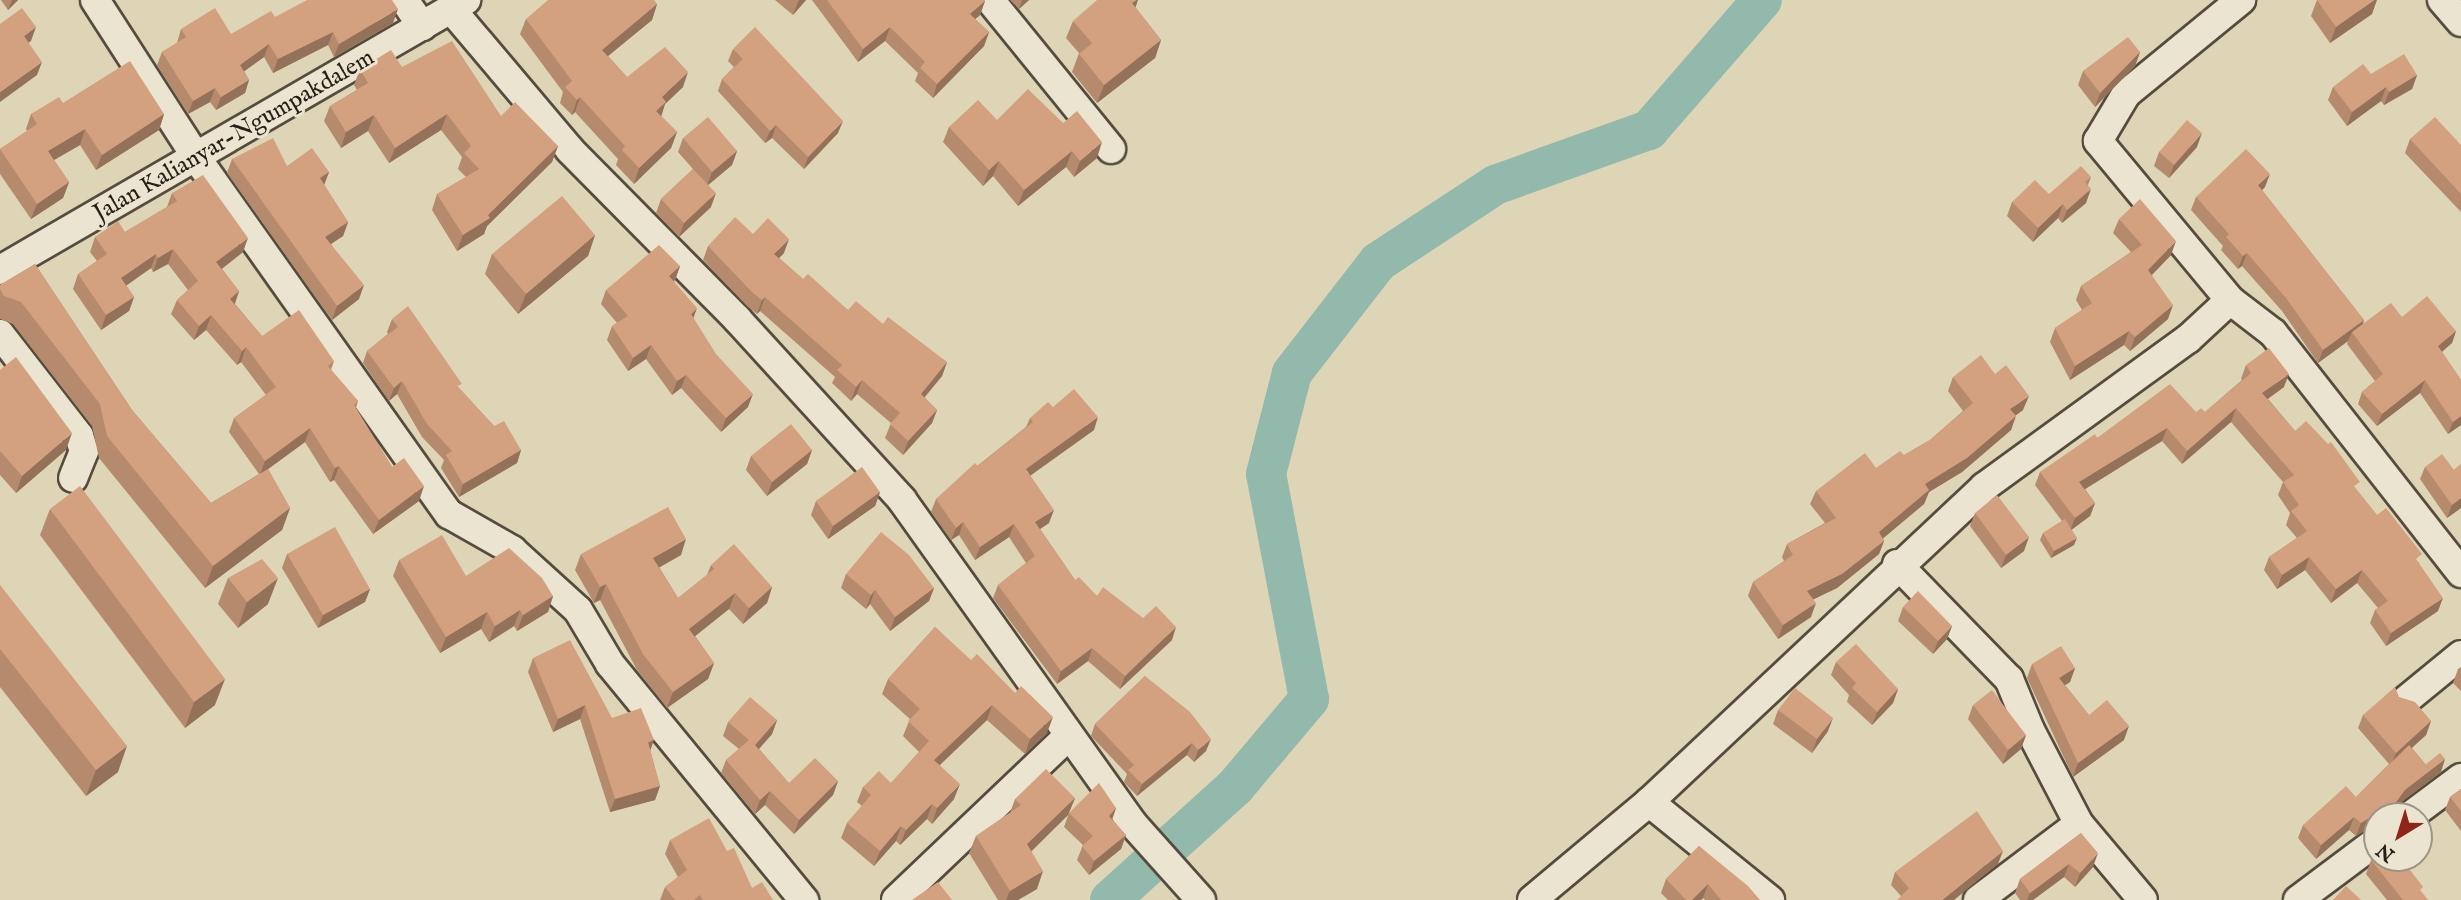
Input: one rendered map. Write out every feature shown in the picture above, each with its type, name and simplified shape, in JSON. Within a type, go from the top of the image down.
[{"type":"street","points":[[95,0],[198,160],[449,514],[464,527],[512,550],[578,610],[610,664],[804,900]]},
{"type":"street","points":[[404,0],[422,26]]},
{"type":"street","points":[[990,0],[1111,149]]},
{"type":"street","points":[[2241,0],[2126,94],[2098,141],[2230,300],[2273,333],[2461,573]]},
{"type":"street","points":[[2442,0],[2461,22]]},
{"type":"street","points":[[459,4],[570,150],[737,319],[902,500],[1133,824],[1201,900]]},
{"type":"street","name":"Jalan Kalianyar-Ngumpakdalem","points":[[0,270],[198,160],[459,4]]},
{"type":"street","points":[[1532,900],[1649,802],[1898,564],[1984,487],[2188,339],[2230,300]]},
{"type":"street","points":[[0,334],[79,436],[84,451],[73,478]]},
{"type":"street","points":[[1898,564],[2009,679],[2029,730],[2079,824],[2143,900]]},
{"type":"street","points":[[2406,700],[2461,655]]},
{"type":"street","points":[[896,900],[1069,735]]},
{"type":"street","points":[[2429,802],[2461,778]]},
{"type":"street","points":[[1649,802],[1770,900]]},
{"type":"street","points":[[1978,900],[2079,824]]},
{"type":"street","points":[[2298,900],[2363,851]]},
{"type":"building","points":[[307,0],[392,0],[398,9],[339,44],[333,32],[278,59],[269,44],[240,65],[249,80],[221,97],[215,88],[193,101],[162,52],[186,37],[181,29],[215,8],[231,34],[271,11],[275,17]]},
{"type":"building","points":[[548,0],[654,0],[657,4],[602,50],[627,77],[665,47],[688,72],[662,97],[666,102],[656,111],[677,132],[639,168],[622,150],[625,146],[580,97],[577,100],[565,87],[572,81],[526,19]]},
{"type":"building","points":[[827,0],[985,0],[970,14],[989,32],[937,84],[920,68],[925,62],[890,27],[863,49]]},
{"type":"building","points":[[1097,0],[1136,0],[1132,3],[1161,40],[1104,85],[1079,54],[1092,43],[1073,21]]},
{"type":"building","points":[[2317,0],[2374,0],[2336,27]]},
{"type":"building","points":[[22,8],[36,27],[24,36],[42,62],[0,92],[0,24]]},
{"type":"building","points":[[755,27],[843,121],[808,157],[776,125],[770,131],[722,79],[743,59],[733,49]]},
{"type":"building","points":[[2128,37],[2140,52],[2100,93],[2083,71]]},
{"type":"building","points":[[452,41],[501,116],[515,102],[558,146],[488,215],[490,218],[463,235],[437,194],[479,169],[464,153],[471,146],[447,114],[395,148],[374,115],[346,132],[330,106],[368,83],[360,69],[391,50],[402,67]]},
{"type":"building","points":[[2404,54],[2417,75],[2389,92],[2386,87],[2352,112],[2333,87],[2363,64],[2371,74]]},
{"type":"building","points":[[130,61],[164,114],[102,155],[85,129],[48,151],[69,182],[37,204],[0,149],[37,124],[31,114],[59,97],[63,103]]},
{"type":"building","points":[[1028,89],[1063,123],[1077,111],[1102,142],[1080,161],[1072,151],[1024,190],[999,161],[989,170],[949,127],[978,100],[997,120]]},
{"type":"building","points":[[708,117],[737,151],[712,172],[683,138]]},
{"type":"building","points":[[2435,117],[2461,145],[2461,194],[2410,139]]},
{"type":"building","points":[[2187,120],[2202,133],[2174,165],[2159,152]]},
{"type":"building","points":[[273,138],[287,166],[312,148],[329,172],[320,178],[348,222],[325,237],[364,285],[337,306],[232,159]]},
{"type":"building","points":[[2246,149],[2270,174],[2258,185],[2364,320],[2323,350],[2286,298],[2247,253],[2243,256],[2226,237],[2229,234],[2196,197]]},
{"type":"building","points":[[2081,166],[2091,177],[2085,182],[2091,189],[2067,210],[2063,204],[2038,228],[2012,202],[2035,180],[2049,194]]},
{"type":"building","points":[[693,169],[716,193],[684,223],[661,199]]},
{"type":"building","points":[[203,175],[248,238],[216,262],[239,291],[230,299],[262,336],[299,310],[334,361],[328,366],[358,401],[354,405],[392,467],[404,458],[424,486],[379,520],[339,466],[335,468],[310,428],[265,461],[234,418],[276,387],[246,347],[242,351],[211,315],[199,326],[177,300],[198,281],[173,249],[158,258],[156,254],[121,278],[134,297],[106,315],[78,274],[107,254],[95,237],[118,221],[125,232],[177,201],[172,193]]},
{"type":"building","points":[[562,196],[595,235],[526,294],[492,254]]},
{"type":"building","points":[[2140,199],[2176,241],[2148,270],[2173,305],[2135,337],[2129,331],[2075,366],[2055,328],[2092,303],[2081,286],[2142,245],[2119,219]]},
{"type":"building","points":[[735,217],[753,234],[768,218],[789,239],[774,254],[803,279],[808,274],[848,310],[856,301],[883,324],[888,317],[947,362],[921,394],[937,410],[908,441],[890,424],[900,413],[862,380],[856,387],[837,370],[842,365],[765,297],[762,300],[752,292],[708,246]]},
{"type":"building","points":[[659,245],[680,266],[669,276],[697,308],[691,314],[716,354],[753,394],[726,418],[686,375],[677,381],[651,345],[633,358],[612,326],[628,316],[606,290]]},
{"type":"building","points":[[35,264],[132,410],[211,503],[268,469],[290,508],[213,566],[107,436],[100,404],[21,302],[4,296],[0,285]]},
{"type":"building","points":[[2427,296],[2456,331],[2438,346],[2461,380],[2461,416],[2453,422],[2425,380],[2382,414],[2362,392],[2383,374],[2352,332],[2391,303],[2402,317]]},
{"type":"building","points":[[408,306],[462,384],[457,386],[494,426],[504,421],[521,450],[463,484],[446,455],[452,451],[427,424],[402,381],[394,388],[367,351],[398,327],[392,319]]},
{"type":"building","points":[[2269,348],[2289,374],[2262,393],[2295,431],[2306,421],[2328,444],[2331,442],[2360,482],[2354,486],[2377,515],[2386,508],[2422,554],[2416,559],[2443,598],[2391,633],[2375,610],[2388,601],[2362,570],[2336,589],[2309,557],[2282,575],[2269,557],[2307,531],[2291,511],[2299,505],[2283,482],[2294,475],[2236,408],[2187,451],[2167,428],[2079,482],[2095,503],[2075,518],[2040,472],[2095,434],[2097,438],[2170,384],[2196,412],[2201,408],[2205,412],[2251,373],[2246,365]]},
{"type":"building","points":[[1981,355],[1995,374],[2006,365],[2029,396],[2010,409],[2016,416],[1967,458],[1925,484],[1929,490],[1879,532],[1884,541],[1842,574],[1807,591],[1816,603],[1783,625],[1753,582],[1793,555],[1787,544],[1836,518],[1816,491],[1865,453],[1876,468],[1900,451],[1904,455],[1930,440],[1973,403],[1953,377]]},
{"type":"building","points":[[16,357],[72,433],[22,476],[0,451],[0,370]]},
{"type":"building","points":[[1074,389],[1098,417],[1026,469],[1054,510],[1035,522],[1075,580],[1079,577],[1097,596],[1103,587],[1143,618],[1156,606],[1176,627],[1125,676],[1092,648],[1061,671],[998,585],[1035,556],[1014,524],[980,547],[963,522],[956,528],[936,499],[975,463],[978,466],[1033,422],[1030,418],[1048,402],[1053,407]]},
{"type":"building","points":[[791,424],[812,450],[772,482],[751,456]]},
{"type":"building","points":[[2442,454],[2454,470],[2461,464],[2461,498],[2452,505],[2425,467]]},
{"type":"building","points":[[862,467],[880,492],[833,526],[816,501]]},
{"type":"building","points":[[80,486],[225,679],[194,702],[50,509]]},
{"type":"building","points":[[1997,495],[2029,537],[2006,555],[1975,513]]},
{"type":"building","points":[[668,507],[686,539],[653,558],[678,598],[714,569],[711,565],[734,544],[772,587],[749,608],[735,593],[689,629],[714,663],[673,692],[643,654],[606,584],[600,587],[581,554]]},
{"type":"building","points":[[2065,519],[2077,538],[2054,551],[2043,533]]},
{"type":"building","points":[[335,527],[370,589],[323,615],[287,554]]},
{"type":"building","points":[[881,532],[909,555],[934,588],[895,617],[875,590],[871,595],[846,574]]},
{"type":"building","points":[[442,535],[466,576],[509,548],[542,578],[553,596],[523,615],[520,610],[495,626],[487,612],[446,637],[399,560]]},
{"type":"building","points":[[262,559],[278,578],[247,602],[228,578]]},
{"type":"building","points":[[0,585],[127,746],[96,770],[0,649]]},
{"type":"building","points":[[1918,591],[1952,626],[1938,641],[1903,607]]},
{"type":"building","points":[[935,627],[971,660],[977,654],[1015,693],[1021,686],[1053,717],[1030,739],[992,705],[934,760],[960,784],[937,808],[932,804],[906,830],[901,826],[880,851],[847,823],[871,795],[863,787],[879,771],[891,783],[929,741],[908,721],[920,709],[888,679]]},
{"type":"building","points":[[570,640],[612,718],[641,708],[654,740],[648,742],[660,786],[615,799],[585,705],[558,719],[533,658]]},
{"type":"building","points":[[1856,644],[1898,689],[1877,712],[1852,688],[1856,683],[1836,662]]},
{"type":"building","points":[[2061,646],[2075,668],[2059,678],[2089,715],[2107,700],[2129,726],[2078,763],[2032,664]]},
{"type":"building","points":[[1145,676],[1190,712],[1211,739],[1198,750],[1192,743],[1142,784],[1128,770],[1134,765],[1095,724]]},
{"type":"building","points":[[2395,687],[2399,697],[2415,702],[2431,721],[2396,753],[2363,715]]},
{"type":"building","points":[[1795,688],[1833,718],[1817,739],[1778,710]]},
{"type":"building","points":[[1992,690],[2026,735],[2008,750],[1973,705]]},
{"type":"building","points":[[750,697],[777,720],[755,745],[789,783],[815,758],[838,781],[799,820],[770,791],[760,800],[726,760],[749,740],[728,722]]},
{"type":"building","points":[[2409,745],[2430,770],[2426,764],[2440,753],[2445,759],[2405,790],[2396,802],[2363,802],[2363,822],[2354,817],[2321,845],[2303,825],[2346,786],[2356,797]]},
{"type":"building","points":[[1046,769],[1075,798],[1027,844],[1043,871],[1010,891],[976,836],[1021,805],[1015,799]]},
{"type":"building","points":[[1099,783],[1116,808],[1109,816],[1126,835],[1094,861],[1082,846],[1093,836],[1069,813]]},
{"type":"building","points":[[2461,789],[2461,811],[2450,797]]},
{"type":"building","points":[[1977,811],[2003,851],[1942,900],[1897,900],[1909,888],[1895,872]]},
{"type":"building","points":[[709,818],[727,851],[734,848],[752,888],[762,882],[773,900],[703,900],[700,895],[694,900],[675,900],[665,887],[687,870],[670,840]]},
{"type":"building","points":[[2081,833],[2098,853],[2080,873],[2069,864],[2030,893],[2020,879]]},
{"type":"building","points":[[1699,846],[1748,886],[1760,900],[1721,900],[1708,884],[1692,900],[1686,900],[1666,879]]},
{"type":"building","points":[[2381,872],[2412,872],[2423,887],[2420,890],[2428,900],[2403,900]]},
{"type":"building","points":[[938,882],[952,900],[912,900]]},
{"type":"building","points":[[2346,886],[2361,900],[2333,900]]},
{"type":"waterway","points":[[1110,900],[1235,787],[1309,699],[1266,474],[1292,373],[1378,262],[1495,185],[1649,130],[1762,0]]}]
